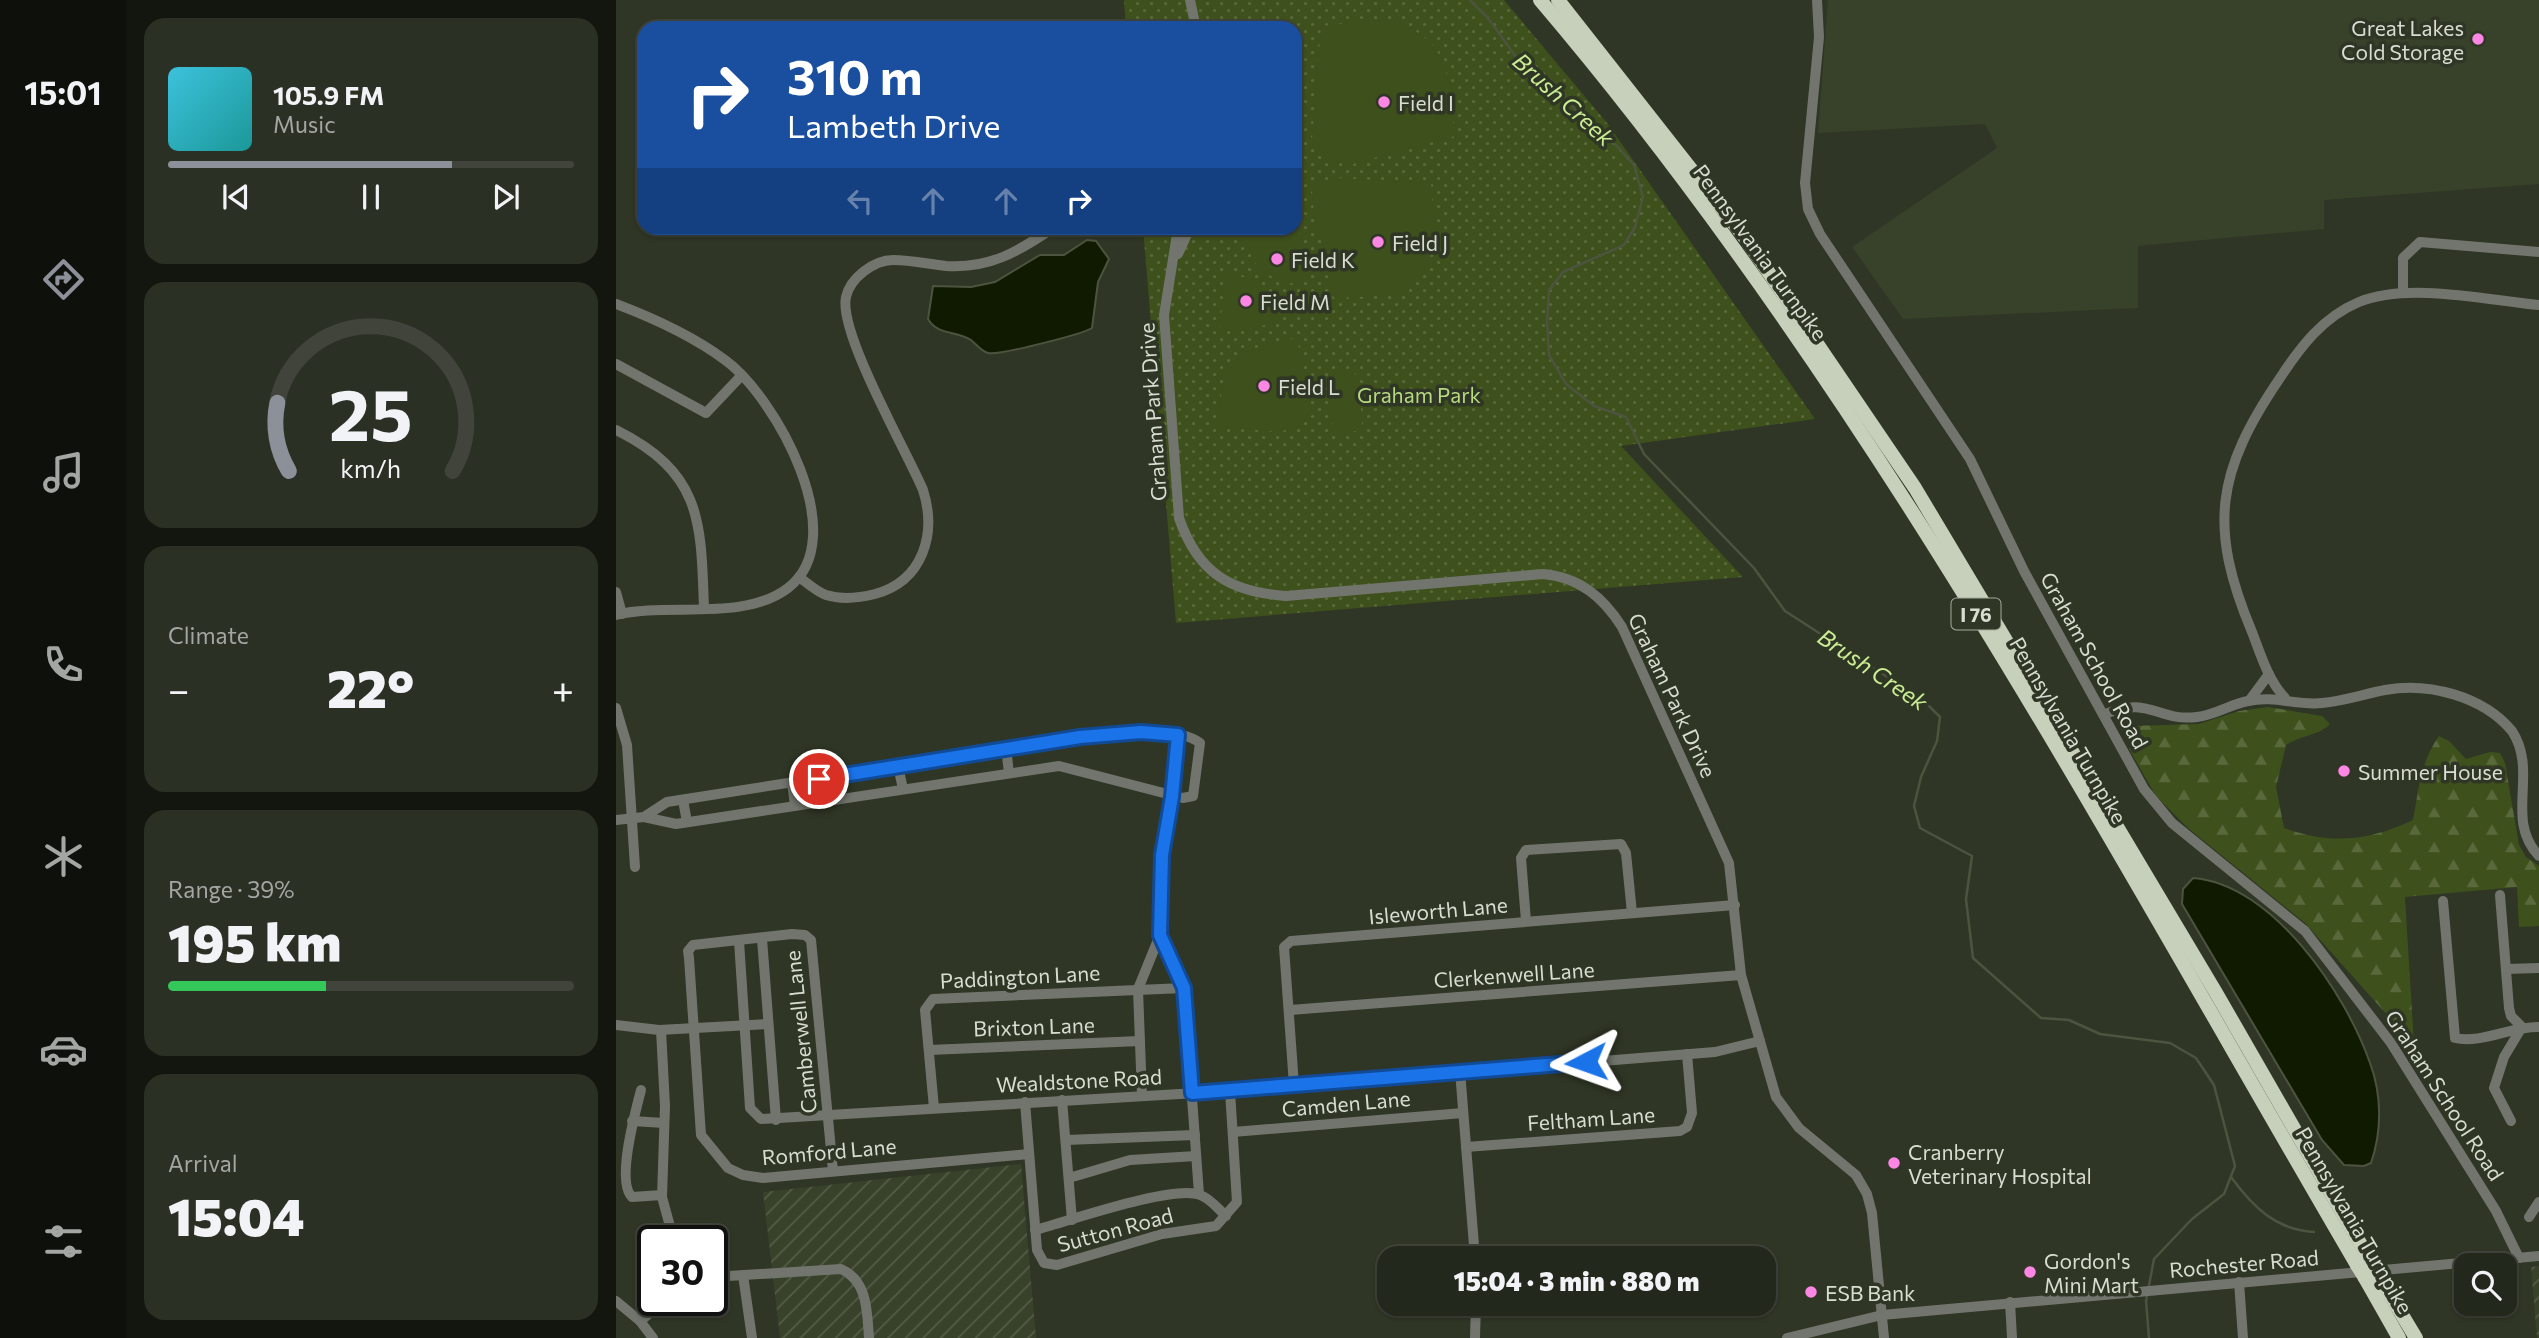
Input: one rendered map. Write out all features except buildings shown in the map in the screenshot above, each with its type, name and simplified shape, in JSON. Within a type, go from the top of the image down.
[{"type":"highway","name":"Pennsylvania Turnpike","points":[[1540,0],[1657,143],[1751,271],[1873,448],[1992,639],[2364,1264],[2380,1278],[2416,1338]]},
{"type":"highway","name":"Pennsylvania Turnpike","points":[[1558,0],[1746,239],[1915,488],[2215,991],[2364,1264],[2365,1279],[2399,1338]]},
{"type":"street","points":[[1190,0],[1194,21]]},
{"type":"street","name":"Graham School Road","points":[[1817,0],[1819,37],[1806,146],[1808,209],[1820,234],[1970,459],[2024,571],[2144,789],[2172,823],[2262,893],[2305,931],[2391,1043],[2497,1211],[2519,1258]]},
{"type":"street","points":[[799,578],[823,595],[843,599],[866,596],[897,586],[922,558],[926,544],[929,509],[923,490],[846,316],[846,297],[854,281],[866,270],[888,260],[945,265],[992,263],[1025,248],[1044,235]]},
{"type":"street","name":"Graham Park Drive","points":[[1177,235],[1167,292],[1164,334],[1179,518],[1190,547],[1204,566],[1229,584],[1242,589],[1286,596],[1544,573],[1560,575],[1586,587],[1608,604],[1622,626],[1729,863],[1741,975],[1780,1106],[1799,1128],[1844,1162],[1867,1194],[1872,1213],[1884,1338]]},
{"type":"street","name":"Graham Park Drive","points":[[1173,264],[1187,235]]},
{"type":"street","points":[[2403,293],[2403,258],[2420,242],[2539,252]]},
{"type":"street","points":[[2285,698],[2269,674],[2233,585],[2225,554],[2225,504],[2242,440],[2288,365],[2319,327],[2357,303],[2403,293],[2539,306]]},
{"type":"street","points":[[616,304],[727,360],[762,398],[783,431],[809,492],[813,516],[811,546],[799,578],[776,595],[759,601],[704,609],[619,615],[616,592]]},
{"type":"street","points":[[616,364],[706,413],[741,376]]},
{"type":"street","points":[[616,430],[657,453],[684,485],[699,528],[704,609]]},
{"type":"street","points":[[2249,701],[2269,674]]},
{"type":"street","points":[[2105,714],[2130,705],[2141,705],[2178,716],[2200,717],[2249,701],[2285,698],[2321,704],[2386,690],[2412,688],[2449,693],[2485,708],[2510,727],[2525,754],[2529,772],[2525,827],[2531,846],[2539,856]]},
{"type":"street","points":[[616,708],[626,745],[635,867]]},
{"type":"street","points":[[616,820],[644,817],[676,824],[1059,766],[1172,797],[1193,796],[1199,743],[1191,736],[1141,732],[1080,737],[683,800],[656,806],[644,817]]},
{"type":"street","points":[[1142,1096],[1138,989],[1160,935],[1162,855],[1172,797],[1178,735]]},
{"type":"street","points":[[1006,748],[1009,773]]},
{"type":"street","points":[[898,766],[903,789]]},
{"type":"street","points":[[792,783],[795,805]]},
{"type":"street","points":[[683,800],[687,822]]},
{"type":"street","points":[[1526,921],[1521,858],[1526,850],[1621,844],[1626,853],[1632,913]]},
{"type":"street","points":[[2500,895],[2511,1016],[2522,1027]]},
{"type":"street","points":[[2443,901],[2451,1022],[2455,1038],[2467,1039],[2522,1027],[2539,1027]]},
{"type":"street","name":"Isleworth Lane","points":[[1294,1085],[1284,947],[1291,941],[1735,905]]},
{"type":"street","name":"Camberwell Lane","points":[[762,939],[805,934],[811,940],[833,1171]]},
{"type":"street","points":[[1160,935],[1184,988],[1199,1194]]},
{"type":"street","points":[[739,941],[750,1108],[761,1119],[776,1119],[762,939]]},
{"type":"street","name":"Romford Lane","points":[[762,939],[693,944],[688,951],[701,1135],[718,1157],[743,1175],[764,1178],[1029,1154]]},
{"type":"street","points":[[2506,970],[2539,968]]},
{"type":"street","name":"Clerkenwell Lane","points":[[1290,1010],[1741,975]]},
{"type":"street","points":[[1138,989],[1184,988]]},
{"type":"street","name":"Paddington Lane","points":[[934,1108],[925,1010],[933,999],[1138,989]]},
{"type":"street","points":[[616,1025],[662,1030],[767,1024]]},
{"type":"street","points":[[2511,1121],[2494,1088],[2504,1057],[2522,1027]]},
{"type":"street","points":[[662,1030],[662,1195],[670,1225]]},
{"type":"street","name":"Brixton Lane","points":[[929,1050],[1140,1041]]},
{"type":"street","name":"Wealdstone Road","points":[[776,1119],[1230,1091],[1687,1054],[1732,1049],[1760,1041]]},
{"type":"street","name":"Feltham Lane","points":[[1466,1147],[1680,1130],[1687,1127],[1692,1114],[1687,1054]]},
{"type":"street","points":[[1460,1071],[1474,1246]]},
{"type":"street","points":[[641,1090],[624,1146],[624,1189],[632,1198],[662,1195]]},
{"type":"street","points":[[1035,1230],[1154,1197],[1199,1194],[1226,1216],[1237,1202],[1230,1091]]},
{"type":"street","points":[[1062,1100],[1072,1220]]},
{"type":"street","name":"Sutton Road","points":[[1025,1102],[1035,1230],[1039,1256],[1044,1263],[1057,1265],[1162,1234],[1216,1226],[1226,1216]]},
{"type":"street","name":"Camden Lane","points":[[1233,1132],[1463,1113]]},
{"type":"street","points":[[632,1121],[664,1123]]},
{"type":"street","points":[[1066,1140],[1195,1135]]},
{"type":"street","points":[[1069,1178],[1130,1160],[1196,1156]]},
{"type":"street","points":[[2529,1217],[2539,1202]]},
{"type":"street","name":"Rochester Road","points":[[1787,1338],[1882,1315],[2539,1256]]},
{"type":"street","points":[[728,1276],[831,1268],[849,1273],[864,1294],[869,1338]]},
{"type":"street","points":[[743,1276],[752,1338]]},
{"type":"street","points":[[2239,1282],[2243,1338]]},
{"type":"street","points":[[616,1301],[640,1321],[653,1338]]},
{"type":"street","points":[[2010,1302],[2012,1338]]},
{"type":"street","points":[[640,1321],[646,1316]]},
{"type":"street","points":[[1475,1338],[1476,1316]]},
{"type":"shaded area","points":[[1828,0],[2539,0],[2539,184],[2324,200],[2324,229],[2138,246],[2138,308],[1903,319],[1852,247],[1997,148],[1985,124],[1818,133]]},
{"type":"shaded area","points":[[1087,240],[1096,241],[1109,259],[1098,282],[1092,328],[1040,344],[988,353],[965,337],[937,328],[928,319],[933,286],[971,287],[995,282],[1040,255],[1064,255]]},
{"type":"shaded area","points":[[2193,878],[2223,885],[2251,900],[2278,921],[2325,976],[2359,1035],[2374,1075],[2379,1126],[2371,1163],[2364,1166],[2344,1165],[2322,1140],[2182,904],[2183,889]]},
{"type":"shaded area","points":[[1021,1164],[1036,1338],[780,1338],[763,1192]]},
{"type":"shaded area","points":[[2539,1266],[2539,1338],[2537,1338],[2531,1267]]},
{"type":"green space","name":"Graham Park","points":[[1124,0],[1504,0],[1607,123],[1815,419],[1621,446],[1743,577],[1176,623],[1144,235],[1302,235],[1302,21],[1126,21]]},
{"type":"green space","name":"Field I","points":[[1383,20],[1405,26],[1422,35],[1434,47],[1448,77],[1455,136],[1345,166],[1344,161],[1323,155],[1312,140],[1321,26]]},
{"type":"green space","name":"Field J","points":[[1338,178],[1431,183],[1434,233],[1432,249],[1419,277],[1407,287],[1389,294],[1334,298],[1319,229],[1315,228],[1312,190],[1320,182],[1338,182]]},
{"type":"green space","name":"Field K","points":[[1246,235],[1301,235],[1301,285],[1278,279],[1262,270],[1247,244]]},
{"type":"green space","name":"Field M","points":[[1225,275],[1253,281],[1266,293],[1278,320],[1241,331],[1220,326]]},
{"type":"green space","name":"Field L","points":[[1297,338],[1311,409],[1302,426],[1278,432],[1220,426],[1223,387],[1235,362],[1259,347]]},
{"type":"green space","points":[[1353,372],[1359,378],[1362,426],[1357,431],[1339,433],[1333,428],[1329,379],[1335,373]]},
{"type":"green space","points":[[2268,707],[2322,716],[2330,724],[2321,731],[2286,745],[2276,787],[2284,828],[2301,833],[2318,837],[2350,838],[2381,832],[2413,820],[2424,766],[2439,736],[2449,741],[2466,759],[2490,752],[2500,753],[2505,763],[2519,845],[2526,857],[2539,866],[2539,926],[2519,927],[2517,887],[2405,897],[2414,1045],[2305,923],[2188,828],[2156,796],[2129,749],[2131,726],[2199,724],[2239,711]]},
{"type":"waterway","name":"Brush Creek","points":[[1470,0],[1488,18],[1519,61],[1552,81],[1586,123],[1613,142],[1634,165],[1643,197],[1635,227],[1624,245],[1563,272],[1549,290],[1549,355],[1566,384],[1594,406],[1626,417],[1644,454],[1754,568],[1785,611],[1923,700],[1940,717],[1937,741],[1921,777],[1914,806],[1920,828],[1972,856],[1966,899],[1973,958],[2041,1018],[2069,1020],[2100,1034],[2170,1043],[2196,1058],[2214,1085],[2235,1166],[2224,1194],[2192,1219],[2154,1259],[2146,1301],[2149,1338]]},
{"type":"waterway","points":[[2231,1177],[2257,1207],[2277,1222],[2314,1232]]},
{"type":"place","name":"Great Lakes Cold Storage","points":[[2478,39]]},
{"type":"place","name":"Field I","points":[[1384,102]]},
{"type":"place","name":"Field J","points":[[1378,242]]},
{"type":"place","name":"Field K","points":[[1277,259]]},
{"type":"place","name":"Field M","points":[[1246,301]]},
{"type":"place","name":"Field L","points":[[1264,386]]},
{"type":"place","name":"Summer House","points":[[2344,771]]},
{"type":"place","name":"Cranberry Veterinary Hospital","points":[[1894,1163]]},
{"type":"place","name":"Gordon's Mini Mart","points":[[2030,1272]]},
{"type":"place","name":"ESB Bank","points":[[1811,1292]]},
{"type":"route","points":[[819,779],[1080,737],[1141,732],[1178,735],[1172,797],[1162,855],[1160,935],[1184,988],[1192,1093],[1586,1062]]}]
